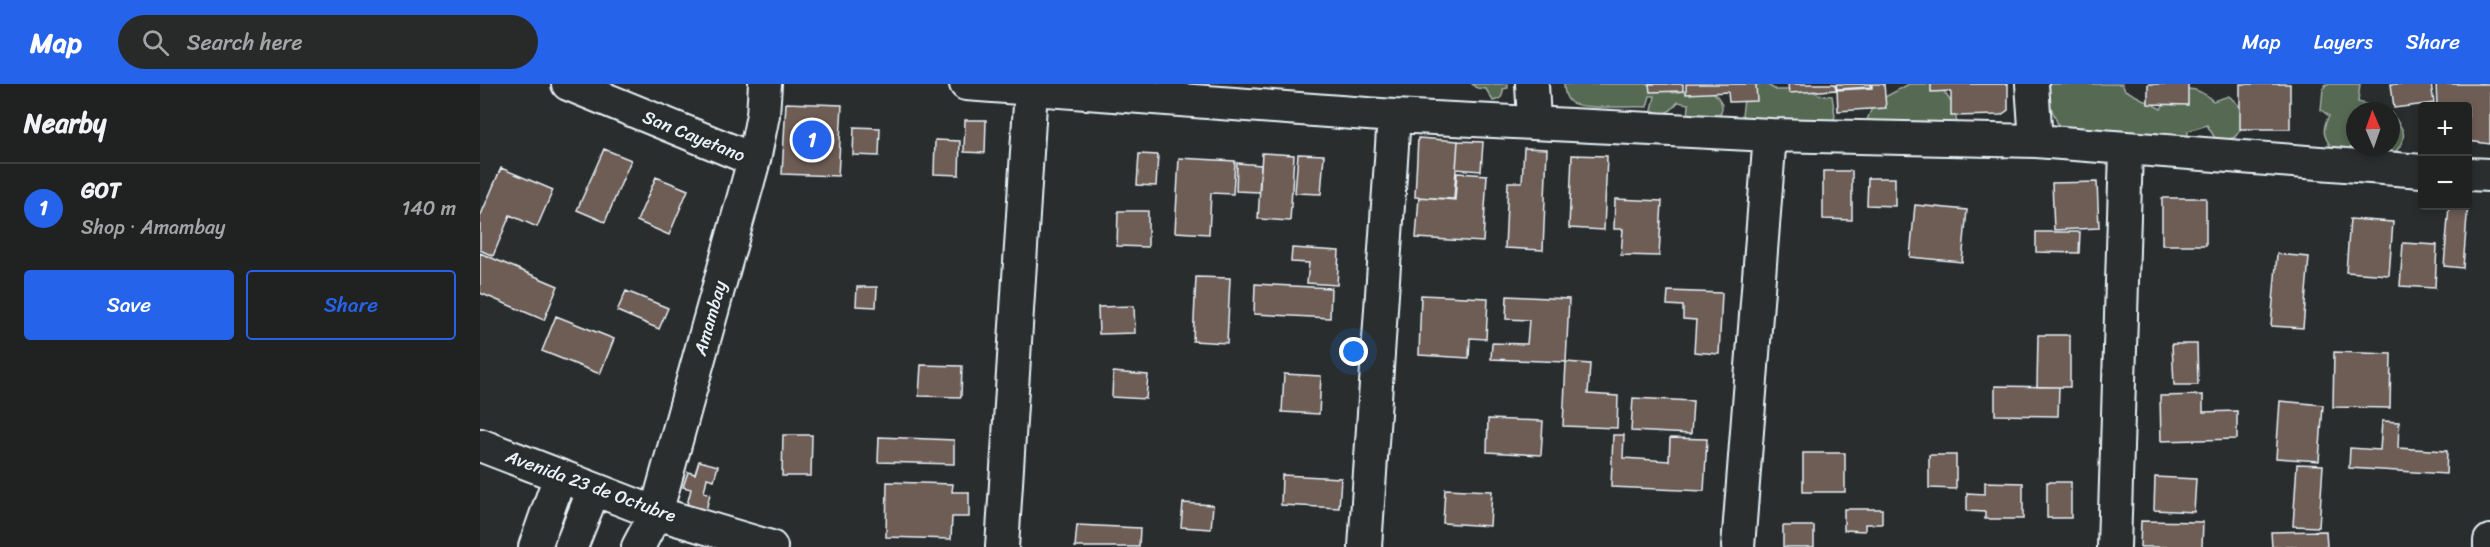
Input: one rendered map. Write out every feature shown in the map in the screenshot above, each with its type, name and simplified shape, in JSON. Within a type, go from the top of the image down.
[{"type":"street","name":"San Cayetano","points":[[568,84],[754,160]]},
{"type":"street","name":"Amambay","points":[[638,547],[656,513],[754,160],[763,115],[765,84]]},
{"type":"street","points":[[966,84],[1394,116],[1534,121],[1770,135],[2036,141],[2126,150],[2418,171]]},
{"type":"street","points":[[1532,84],[1534,121]]},
{"type":"street","points":[[2032,84],[2036,141]]},
{"type":"street","points":[[1002,547],[1031,89]]},
{"type":"street","points":[[1365,547],[1394,116]]},
{"type":"street","points":[[1738,547],[1770,135]]},
{"type":"street","points":[[2114,547],[2126,150]]},
{"type":"street","points":[[2472,174],[2490,175]]},
{"type":"street","name":"Avenida 23 de Octubre","points":[[480,445],[656,513],[761,546]]},
{"type":"street","points":[[535,547],[560,476]]},
{"type":"street","points":[[571,547],[594,489]]},
{"type":"street","points":[[2490,541],[2490,547]]},
{"type":"green space","points":[[1472,84],[1507,84],[1508,88],[1503,89],[1501,97],[1493,101],[1486,89],[1477,88]]},
{"type":"green space","points":[[1564,84],[1661,84],[1673,93],[1708,87],[1719,99],[1722,111],[1715,121],[1688,120],[1689,104],[1678,102],[1662,115],[1652,110],[1655,96],[1650,96],[1647,107],[1584,106],[1570,102],[1565,93]]},
{"type":"green space","points":[[1746,84],[1766,84],[1776,90],[1810,90],[1821,95],[1832,96],[1835,116],[1830,130],[1757,128],[1742,115]]},
{"type":"green space","points":[[1909,84],[1939,84],[1955,108],[1957,125],[1876,130],[1867,120],[1874,103]]},
{"type":"green space","points":[[2041,84],[2122,84],[2125,90],[2161,109],[2166,101],[2178,91],[2192,89],[2213,101],[2229,96],[2250,116],[2235,137],[2226,140],[2215,138],[2207,125],[2188,131],[2187,143],[2153,133],[2139,138],[2060,129]]},
{"type":"green space","points":[[2326,84],[2360,84],[2358,102],[2346,102],[2346,152],[2334,151],[2325,135],[2325,126],[2329,116],[2321,110],[2323,89]]},
{"type":"green space","points":[[2400,126],[2403,134],[2400,146]]},
{"type":"building","points":[[1649,84],[1683,84],[1683,91],[1650,92]]},
{"type":"building","points":[[1686,84],[1756,84],[1757,101],[1729,102],[1728,92],[1686,94]]},
{"type":"building","points":[[1788,84],[1835,84],[1836,90],[1789,93]]},
{"type":"building","points":[[1836,84],[1871,84],[1871,87],[1837,89]]},
{"type":"building","points":[[1872,84],[1884,84],[1886,108],[1838,111],[1837,90],[1872,88]]},
{"type":"building","points":[[1931,84],[2008,84],[2008,110],[2001,115],[1951,116],[1951,91],[1931,92]]},
{"type":"building","points":[[2148,84],[2188,84],[2188,105],[2148,104]]},
{"type":"building","points":[[2240,84],[2290,84],[2290,129],[2240,129]]},
{"type":"building","points":[[2391,84],[2431,84],[2434,102],[2418,102],[2418,105],[2400,107],[2400,102],[2393,102]]},
{"type":"building","points":[[2436,84],[2490,84],[2490,144],[2472,142],[2472,102],[2437,102]]},
{"type":"building","points":[[786,103],[842,105],[838,176],[782,174]]},
{"type":"building","points":[[965,120],[986,120],[985,153],[964,152]]},
{"type":"building","points":[[854,127],[880,128],[879,156],[853,155]]},
{"type":"building","points":[[1418,138],[1458,141],[1454,199],[1415,197]]},
{"type":"building","points":[[935,140],[960,141],[959,175],[934,174]]},
{"type":"building","points":[[1458,141],[1483,142],[1481,171],[1456,169]]},
{"type":"building","points":[[1524,148],[1547,149],[1543,250],[1505,248],[1508,182],[1522,182]]},
{"type":"building","points":[[604,149],[631,160],[605,222],[577,210]]},
{"type":"building","points":[[1262,153],[1294,155],[1290,221],[1258,219]]},
{"type":"building","points":[[1139,154],[1158,155],[1156,186],[1137,185]]},
{"type":"building","points":[[1298,154],[1324,155],[1321,194],[1295,193]]},
{"type":"building","points":[[1572,155],[1607,156],[1604,230],[1569,228]]},
{"type":"building","points":[[1179,158],[1235,161],[1233,194],[1211,193],[1209,234],[1175,232]]},
{"type":"building","points":[[1237,163],[1261,165],[1259,192],[1236,191]]},
{"type":"building","points":[[501,168],[553,190],[537,227],[510,215],[493,256],[480,250],[480,217]]},
{"type":"building","points":[[1823,171],[1852,171],[1852,220],[1823,219]]},
{"type":"building","points":[[1457,173],[1487,175],[1483,242],[1416,238],[1419,197],[1455,200]]},
{"type":"building","points":[[656,177],[688,190],[669,235],[637,221]]},
{"type":"building","points":[[1868,178],[1895,178],[1895,206],[1867,205]]},
{"type":"building","points":[[2097,182],[2099,228],[2054,230],[2052,183]]},
{"type":"building","points":[[2162,198],[2206,198],[2206,245],[2162,245]]},
{"type":"building","points":[[1615,199],[1662,201],[1659,256],[1621,255],[1623,229],[1614,229]]},
{"type":"building","points":[[1915,205],[1967,210],[1962,262],[1910,257]]},
{"type":"building","points":[[2449,210],[2468,210],[2463,268],[2444,266]]},
{"type":"building","points":[[1118,211],[1148,211],[1148,247],[1117,246]]},
{"type":"building","points":[[2350,219],[2393,222],[2389,275],[2346,272]]},
{"type":"building","points":[[2036,232],[2080,232],[2079,253],[2036,252]]},
{"type":"building","points":[[2403,243],[2437,245],[2435,288],[2400,286]]},
{"type":"building","points":[[1292,248],[1339,251],[1337,285],[1307,283],[1309,263],[1291,262]]},
{"type":"building","points":[[480,253],[558,286],[544,320],[480,293]]},
{"type":"building","points":[[2277,254],[2309,257],[2303,328],[2271,326]]},
{"type":"building","points":[[1196,277],[1230,278],[1227,343],[1193,341]]},
{"type":"building","points":[[1255,284],[1331,288],[1330,318],[1254,314]]},
{"type":"building","points":[[857,287],[877,287],[876,307],[856,306]]},
{"type":"building","points":[[626,291],[668,308],[659,329],[617,311]]},
{"type":"building","points":[[1668,291],[1722,293],[1719,354],[1694,352],[1696,320],[1683,319],[1683,306],[1667,305]]},
{"type":"building","points":[[1421,295],[1488,298],[1486,339],[1470,338],[1469,358],[1419,355]]},
{"type":"building","points":[[1507,296],[1569,299],[1566,362],[1491,359],[1492,343],[1527,344],[1529,320],[1506,319]]},
{"type":"building","points":[[1134,306],[1135,333],[1099,334],[1098,307]]},
{"type":"building","points":[[556,316],[614,339],[600,374],[542,351]]},
{"type":"building","points":[[2038,335],[2070,335],[2070,387],[2037,387]]},
{"type":"building","points":[[2172,344],[2197,344],[2198,385],[2174,385]]},
{"type":"building","points":[[2334,352],[2391,354],[2390,408],[2333,407]]},
{"type":"building","points":[[1566,362],[1590,364],[1588,394],[1618,396],[1617,428],[1563,426]]},
{"type":"building","points":[[921,365],[962,366],[961,397],[919,396]]},
{"type":"building","points":[[1113,372],[1148,375],[1146,399],[1112,397]]},
{"type":"building","points":[[1284,374],[1321,376],[1319,414],[1282,412]]},
{"type":"building","points":[[1995,386],[2059,387],[2058,416],[1995,415]]},
{"type":"building","points":[[2203,395],[2203,412],[2237,411],[2237,439],[2161,441],[2160,396]]},
{"type":"building","points":[[1633,398],[1693,401],[1691,434],[1631,431]]},
{"type":"building","points":[[2280,401],[2323,405],[2319,461],[2276,458]]},
{"type":"building","points":[[1488,419],[1543,421],[1541,455],[1487,452]]},
{"type":"building","points":[[2382,421],[2399,422],[2398,448],[2447,451],[2446,474],[2349,468],[2350,448],[2380,450]]},
{"type":"building","points":[[783,435],[812,435],[811,476],[782,476]]},
{"type":"building","points":[[1613,435],[1624,435],[1623,458],[1669,461],[1670,438],[1707,439],[1704,491],[1611,487]]},
{"type":"building","points":[[879,437],[954,440],[954,464],[878,462]]},
{"type":"building","points":[[1803,453],[1845,453],[1845,492],[1803,492]]},
{"type":"building","points":[[1929,455],[1956,455],[1956,489],[1929,488]]},
{"type":"building","points":[[699,461],[718,466],[714,480],[707,478],[704,492],[710,494],[706,510],[687,505],[691,489],[683,487],[688,472],[695,474]]},
{"type":"building","points":[[2297,464],[2323,465],[2319,527],[2293,526]]},
{"type":"building","points":[[1282,475],[1341,478],[1339,508],[1281,505]]},
{"type":"building","points":[[2155,477],[2196,479],[2194,512],[2154,510]]},
{"type":"building","points":[[887,482],[953,484],[952,492],[969,492],[969,517],[952,517],[951,539],[886,537]]},
{"type":"building","points":[[1985,482],[2023,483],[2023,519],[1985,519],[1985,512],[1967,511],[1967,493],[1985,494]]},
{"type":"building","points":[[2047,482],[2071,482],[2071,518],[2047,518]]},
{"type":"building","points":[[1445,489],[1492,491],[1490,526],[1443,523]]},
{"type":"building","points":[[1183,503],[1213,505],[1211,529],[1181,527]]},
{"type":"building","points":[[1844,509],[1882,509],[1882,524],[1865,524],[1865,531],[1844,530]]},
{"type":"building","points":[[2141,521],[2203,522],[2202,547],[2140,547]]},
{"type":"building","points":[[1077,525],[1140,528],[1139,547],[1075,547]]},
{"type":"building","points":[[1783,526],[1814,526],[1814,547],[1783,547]]},
{"type":"building","points":[[2326,531],[2327,547],[2272,547],[2271,532]]},
{"type":"place","name":"GOT","points":[[812,140]]}]
